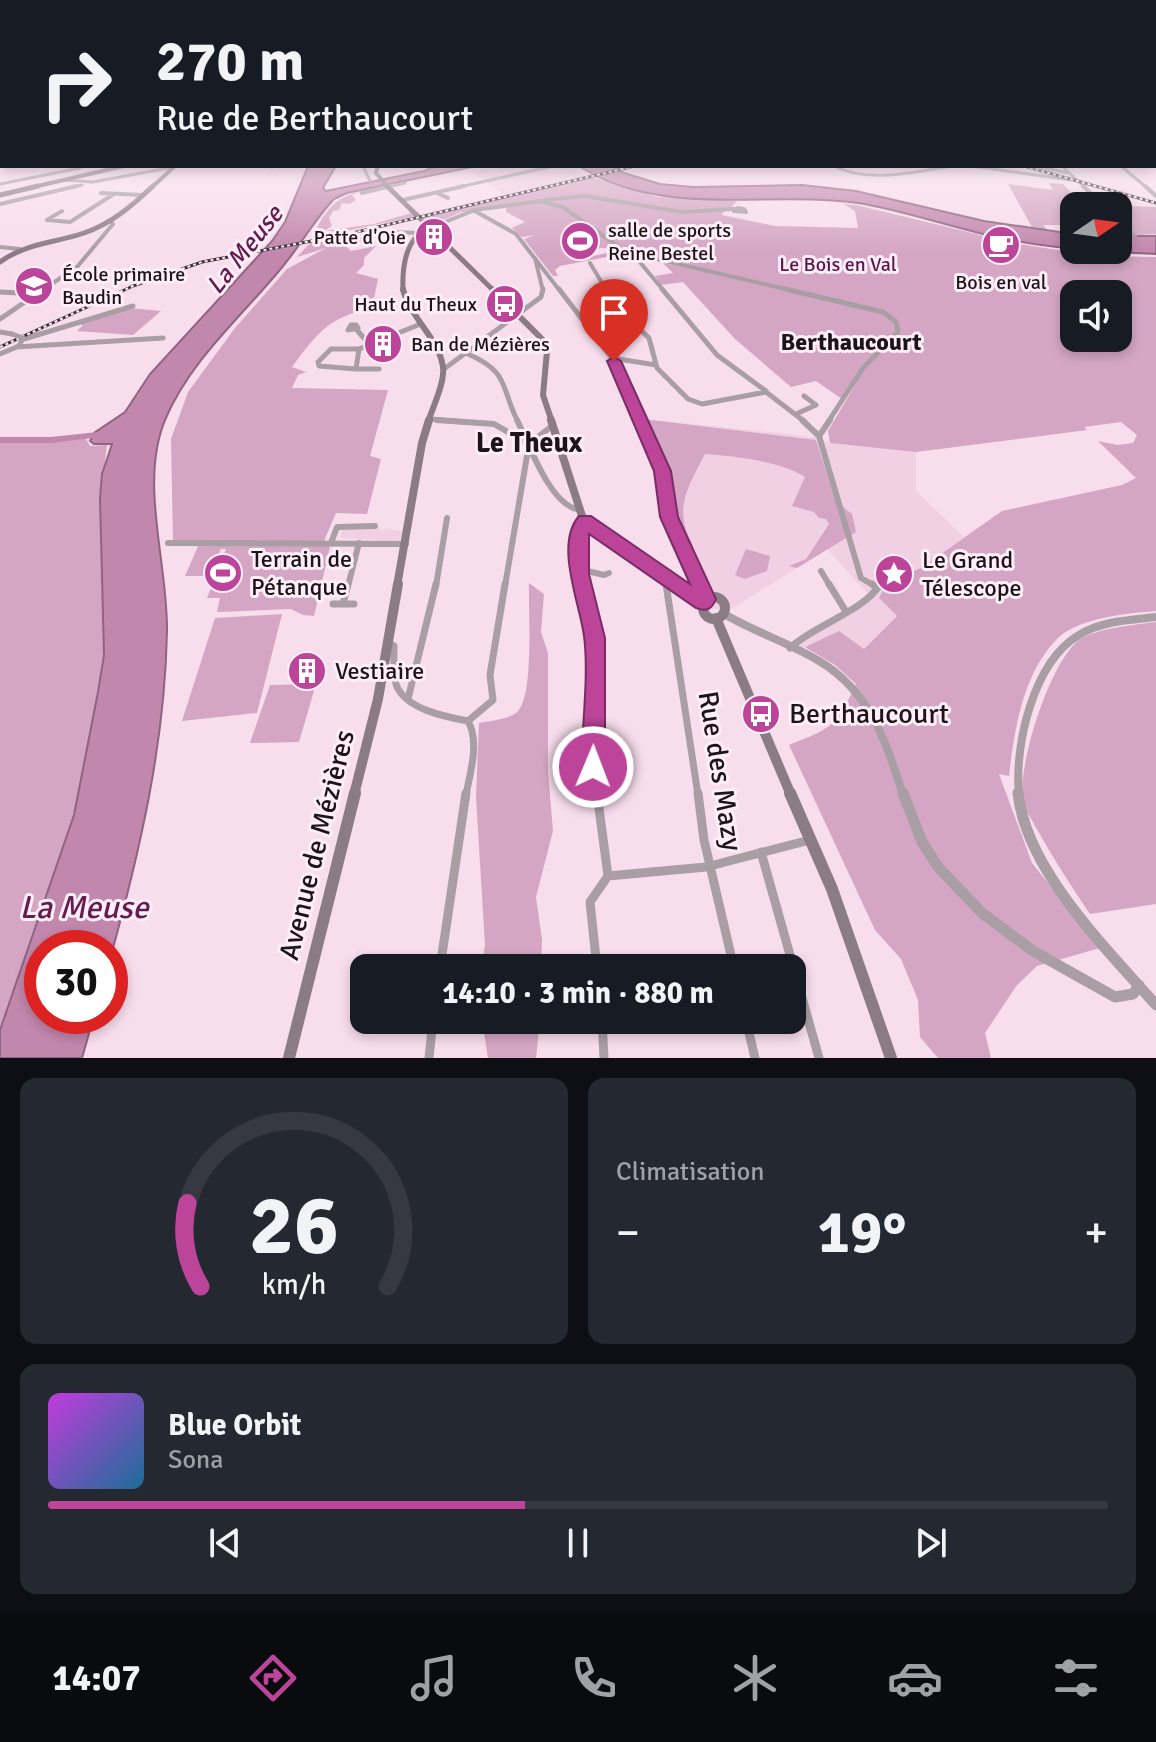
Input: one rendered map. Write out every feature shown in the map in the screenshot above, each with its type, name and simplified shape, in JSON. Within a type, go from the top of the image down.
[{"type":"main road","points":[[0,195],[115,168]]},
{"type":"main road","points":[[0,262],[20,249],[78,235],[109,222],[173,168]]},
{"type":"main road","points":[[377,168],[380,179],[540,335],[547,351],[541,385],[577,509],[585,520],[668,580],[705,601]]},
{"type":"main road","points":[[430,228],[418,233],[410,244],[400,279],[407,308],[431,341],[444,369]]},
{"type":"main road","name":"Avenue de Mézières","points":[[289,1058],[378,699],[422,443],[444,369]]},
{"type":"main road","points":[[705,601],[713,598],[723,602],[726,608],[720,616],[722,636],[832,889],[891,1058]]},
{"type":"main road","points":[[705,601],[705,613],[720,616]]},
{"type":"street","points":[[0,184],[75,168]]},
{"type":"street","points":[[80,168],[84,175]]},
{"type":"street","points":[[0,204],[165,168]]},
{"type":"street","points":[[364,168],[370,181]]},
{"type":"street","points":[[403,200],[544,168]]},
{"type":"street","points":[[839,168],[848,172],[903,173],[939,168]]},
{"type":"street","points":[[989,168],[1078,181]]},
{"type":"street","points":[[1045,168],[1070,174]]},
{"type":"street","points":[[1064,168],[1089,192]]},
{"type":"street","points":[[1123,168],[1156,193]]},
{"type":"street","points":[[64,180],[93,182]]},
{"type":"street","points":[[362,193],[405,183]]},
{"type":"street","points":[[132,195],[153,185]]},
{"type":"street","points":[[101,193],[142,195]]},
{"type":"street","points":[[437,193],[448,198]]},
{"type":"street","points":[[62,211],[47,220],[70,222],[114,194]]},
{"type":"street","points":[[430,228],[473,210],[585,196],[682,212],[744,209],[744,214]]},
{"type":"street","points":[[540,201],[563,207],[598,230],[619,249],[633,254],[880,311],[896,322],[898,332],[863,368],[819,436]]},
{"type":"street","points":[[473,210],[513,231],[614,362],[662,471],[669,517],[705,601]]},
{"type":"street","points":[[0,319],[77,267],[113,224],[109,222]]},
{"type":"street","points":[[343,243],[392,232],[418,233]]},
{"type":"street","points":[[1132,233],[1135,236]]},
{"type":"street","points":[[0,247],[20,249]]},
{"type":"street","points":[[633,254],[717,355],[796,414],[819,436],[861,578],[878,588]]},
{"type":"street","points":[[444,369],[544,292],[534,264],[535,258]]},
{"type":"street","points":[[598,262],[590,264],[615,305],[649,338],[656,365],[680,393],[695,403],[712,403],[764,392]]},
{"type":"street","points":[[0,292],[40,294]]},
{"type":"street","points":[[16,347],[23,339],[133,306]]},
{"type":"street","points":[[379,369],[331,369],[319,366],[318,362],[331,349],[359,349],[418,325]]},
{"type":"street","points":[[356,329],[370,345]]},
{"type":"street","points":[[0,332],[23,339]]},
{"type":"street","points":[[0,354],[16,347],[163,338]]},
{"type":"street","points":[[356,369],[359,349]]},
{"type":"street","points":[[466,353],[484,361],[502,376],[507,397],[556,497],[567,507],[577,509]]},
{"type":"street","points":[[614,362],[656,365]]},
{"type":"street","points":[[796,414],[816,405],[804,396]]},
{"type":"street","points":[[431,419],[494,424],[529,444]]},
{"type":"street","points":[[468,721],[493,700],[490,675],[529,444],[552,426]]},
{"type":"street","points":[[408,699],[431,615],[447,518]]},
{"type":"street","points":[[585,520],[580,526],[579,569],[595,638],[593,767],[608,876],[590,902],[596,954]]},
{"type":"street","points":[[331,543],[337,527],[375,526]]},
{"type":"street","points":[[168,543],[406,544]]},
{"type":"street","points":[[343,604],[359,543]]},
{"type":"street","points":[[579,569],[604,575],[609,573]]},
{"type":"street","points":[[821,571],[845,610]]},
{"type":"street","points":[[790,648],[824,621],[872,595],[883,579],[881,574]]},
{"type":"street","name":"Rue des Mazy","points":[[668,580],[668,597],[710,865],[731,954]]},
{"type":"street","points":[[333,604],[354,604]]},
{"type":"street","points":[[720,616],[833,670],[849,683],[865,704],[922,843],[959,893],[1000,927],[1115,997],[1133,994],[1139,985]]},
{"type":"street","points":[[1156,617],[1116,621],[1075,635],[1054,655],[1039,686],[1018,748],[1017,787],[1022,813],[1056,882],[1156,1005]]},
{"type":"street","points":[[722,636],[740,623]]},
{"type":"street","points":[[389,643],[394,646],[398,690],[408,699],[468,721],[472,728],[473,750],[442,954]]},
{"type":"street","points":[[608,876],[710,865],[810,840]]},
{"type":"street","points":[[761,852],[819,1058]]},
{"type":"street","points":[[429,1058],[432,1034]]},
{"type":"street","points":[[603,1034],[604,1058]]},
{"type":"street","points":[[749,1034],[755,1058]]},
{"type":"shaded area","points":[[492,168],[569,168],[585,176],[504,195],[473,172]]},
{"type":"shaded area","points":[[636,418],[815,437],[830,443],[916,452],[916,491],[964,537],[921,568],[887,582],[897,615],[864,649],[805,647],[793,654],[813,629],[870,596],[827,549],[731,609],[711,609],[679,554],[669,527],[660,474]]},
{"type":"shaded area","points":[[343,529],[402,531],[400,542],[340,538]]},
{"type":"green space","name":"Le Bois en Val","points":[[592,177],[658,197],[737,201],[731,208],[684,211],[724,211],[722,215],[775,226],[858,228],[855,211],[844,204],[993,238],[999,252],[1006,252],[1013,243],[1060,250],[1060,264],[1132,264],[1132,257],[1156,257],[1156,611],[1090,621],[1057,639],[1045,653],[1028,685],[1017,722],[1009,776],[999,774],[1032,863],[1100,948],[1037,966],[1017,985],[985,1033],[991,1058],[938,1058],[920,1037],[918,1000],[901,959],[875,930],[789,745],[831,724],[856,684],[835,665],[805,647],[839,631],[864,649],[897,616],[879,598],[887,582],[921,568],[1002,511],[1122,485],[1136,478],[1098,441],[1117,445],[1133,443],[1137,435],[1121,422],[1084,427],[1087,430],[916,452],[830,443],[828,431],[862,373],[842,399],[816,381],[791,387],[735,339],[683,282],[661,285],[655,276],[673,273],[663,263],[729,277],[613,244],[615,249],[601,248],[585,254],[589,257],[615,251],[612,256],[560,266],[555,270],[558,276],[553,276],[524,239],[535,235],[522,237],[512,228],[525,222],[506,212],[507,204],[459,213],[432,225],[423,217]]},
{"type":"green space","points":[[1049,183],[1063,184],[1070,192],[1060,192],[1060,225],[1043,225],[1048,231],[1033,229],[1008,184],[1053,190]]},
{"type":"green space","points":[[361,192],[352,195],[356,200],[349,204],[342,203],[339,210],[333,211],[329,218],[332,226],[324,231],[374,224],[411,213],[416,216],[313,238],[320,222],[337,202],[344,197]]},
{"type":"green space","points":[[1132,206],[1156,207],[1156,234],[1137,235],[1132,230]]},
{"type":"green space","points":[[339,236],[337,239],[343,242],[328,247],[344,244],[351,251],[376,246],[364,258],[364,265],[356,273],[378,279],[373,303],[330,324],[318,335],[292,367],[306,372],[298,375],[292,388],[388,390],[370,456],[381,459],[367,514],[336,513],[324,541],[330,547],[314,616],[291,609],[217,612],[220,598],[207,598],[226,549],[221,549],[209,576],[185,576],[199,544],[173,543],[171,439],[188,392],[235,328],[287,269],[326,248],[297,257],[311,242]]},
{"type":"green space","points":[[130,308],[161,311],[133,335],[77,331],[83,325],[78,324]]},
{"type":"green space","points":[[643,419],[816,440],[836,502],[852,514],[856,532],[797,568],[789,566],[806,559],[829,524],[814,512],[792,506],[805,477],[770,463],[705,454],[688,488],[683,509],[687,533],[693,546],[693,550],[689,550],[678,533],[665,472]]},
{"type":"green space","points":[[86,439],[90,446],[107,445],[100,498],[104,655],[98,692],[74,815],[34,930],[24,930],[24,960],[0,1030],[0,443]]},
{"type":"green space","points":[[746,549],[770,556],[767,571],[745,579],[735,575]]},
{"type":"green space","points":[[529,583],[544,594],[541,632],[548,653],[548,771],[553,831],[536,897],[542,954],[483,954],[476,797],[479,723],[513,715],[522,705],[528,672]]},
{"type":"green space","points":[[282,614],[257,713],[182,721],[215,618]]},
{"type":"green space","points":[[1156,622],[1156,904],[1090,914],[1023,804],[1022,788],[1030,741],[1049,688],[1072,647],[1084,637],[1101,631]]},
{"type":"green space","points":[[316,684],[299,742],[250,743],[270,685]]},
{"type":"green space","points":[[484,1034],[539,1034],[536,1058],[488,1058]]},
{"type":"water","name":"La Meuse","points":[[307,168],[335,168],[323,188],[326,191],[431,168],[467,168],[347,193],[334,199],[279,271],[216,341],[175,399],[165,420],[154,470],[167,631],[161,714],[141,837],[121,918],[118,930],[34,930],[74,815],[104,655],[100,498],[102,474],[112,444],[94,444],[90,441],[94,433],[125,412],[150,374],[272,241],[285,222]]},
{"type":"water","points":[[583,168],[615,168],[660,184],[693,187],[802,185],[856,191],[984,221],[1060,232],[1060,247],[1005,239],[858,203],[715,200],[644,192],[611,182]]},
{"type":"water","points":[[1132,236],[1156,236],[1156,254],[1132,253]]},
{"type":"water","name":"La Meuse","points":[[24,960],[24,1034],[89,1034],[82,1058],[0,1058],[0,1030]]},
{"type":"waterway","points":[[0,440],[51,440],[107,434]]},
{"type":"railway","points":[[0,347],[133,286],[202,262],[348,234],[627,168]]},
{"type":"railway","points":[[1031,168],[1156,203]]},
{"type":"place","name":"Patte d'Oie","points":[[434,237]]},
{"type":"place","name":"salle de sports Reine Bestel","points":[[580,241]]},
{"type":"place","name":"Bois en val","points":[[1001,245]]},
{"type":"place","name":"École primaire Baudin","points":[[34,286]]},
{"type":"place","name":"Haut du Theux","points":[[505,304]]},
{"type":"place","name":"Ban de Mézières","points":[[383,344]]},
{"type":"place","name":"Terrain de Pétanque","points":[[223,573]]},
{"type":"place","name":"Le Grand Télescope","points":[[894,574]]},
{"type":"place","name":"Vestiaire","points":[[307,671]]},
{"type":"place","name":"Berthaucourt","points":[[761,714]]},
{"type":"district","name":"Berthaucourt","points":[[851,342]]},
{"type":"district","name":"Le Theux","points":[[529,443]]},
{"type":"route","points":[[593,767],[595,638],[579,574],[580,526],[585,520],[607,539],[703,603],[706,599],[669,517],[662,471],[614,361]]}]
